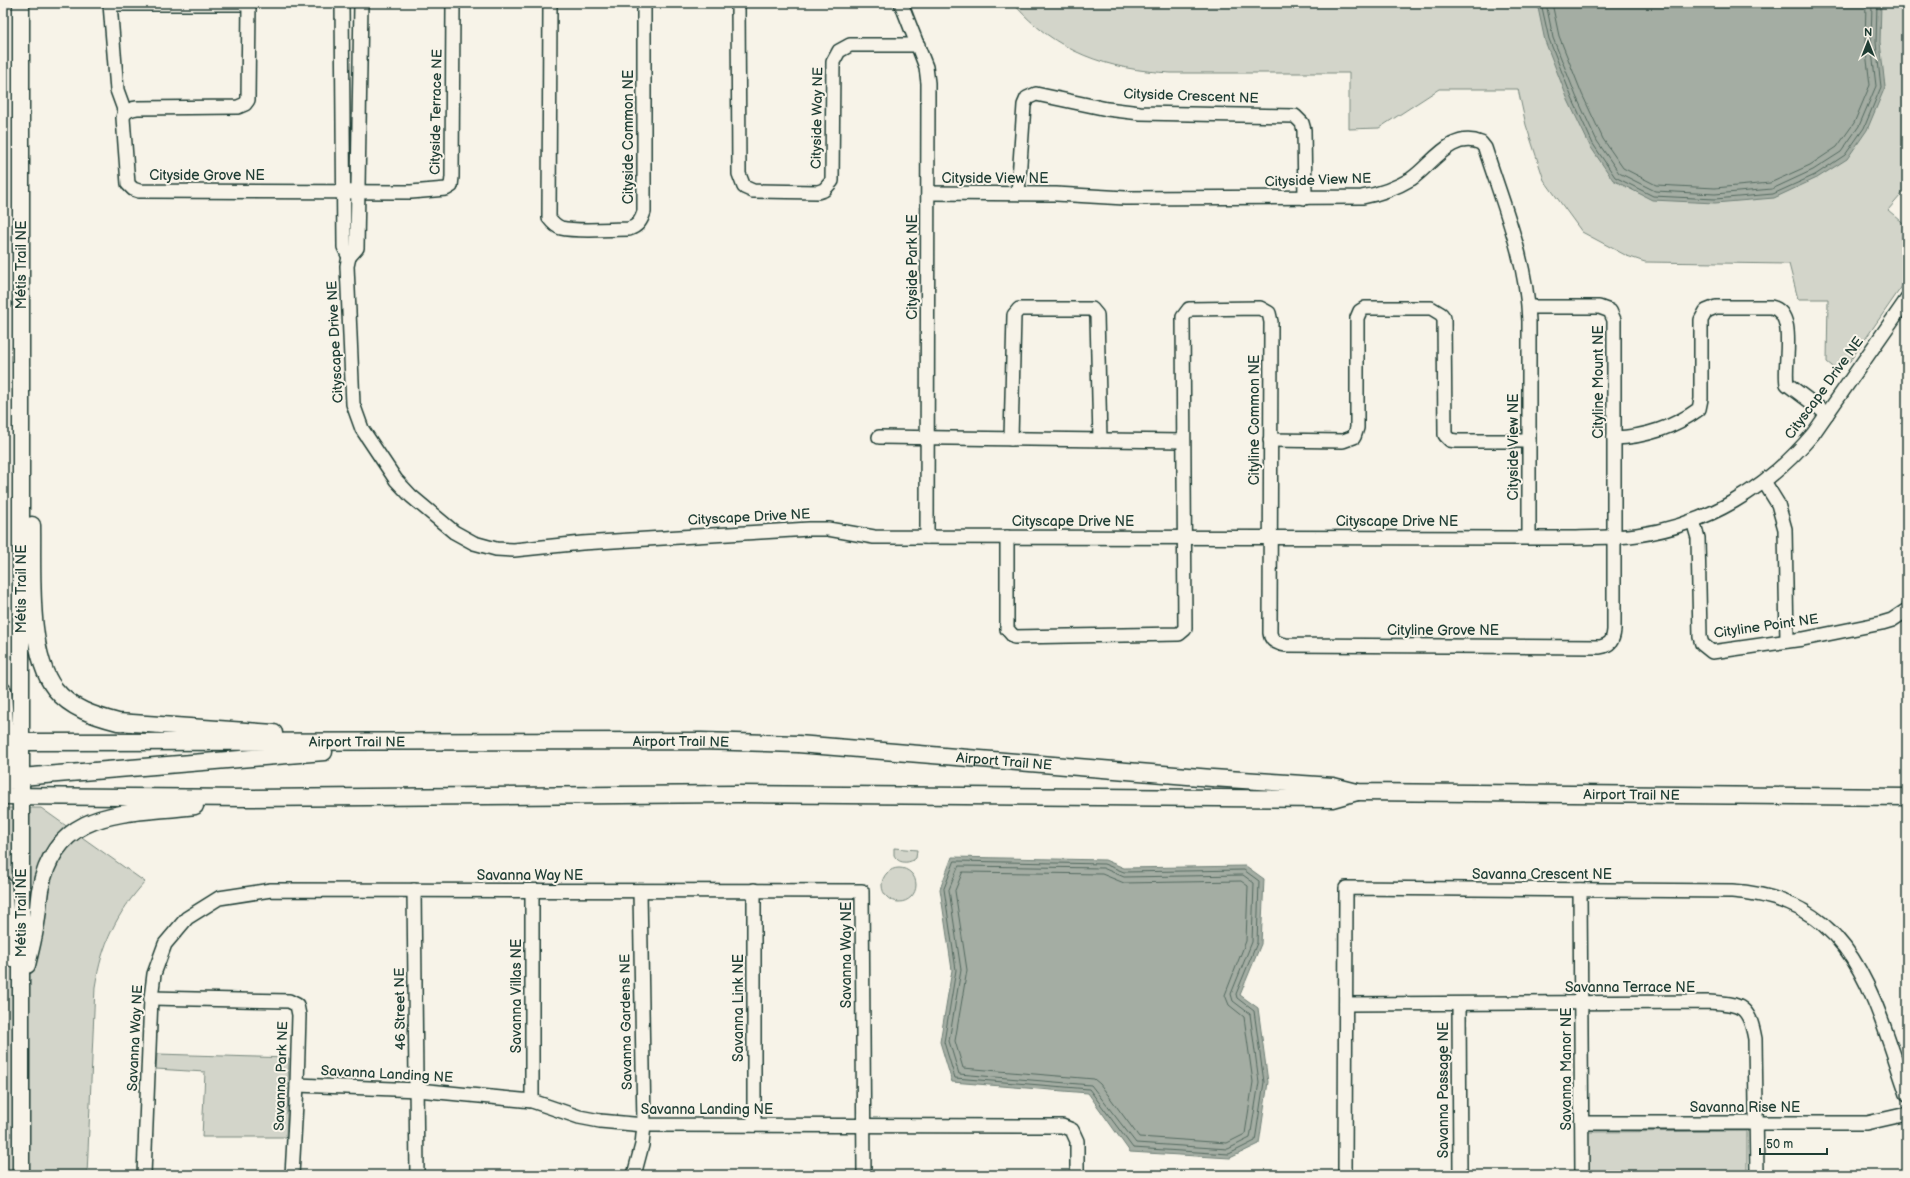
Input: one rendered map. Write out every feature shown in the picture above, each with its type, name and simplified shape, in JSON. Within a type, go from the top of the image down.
[{"type":"main road","name":"Métis Trail NE","points":[[21,3],[21,232],[8,746],[13,779],[21,797],[21,1175]]},
{"type":"main road","points":[[21,232],[30,396],[35,628],[38,648],[44,669],[55,689],[72,705],[94,716],[118,722],[439,743]]},
{"type":"main road","points":[[3,691],[8,746]]},
{"type":"main road","name":"Airport Trail NE","points":[[8,746],[701,741],[798,744],[1333,786],[1357,792],[1907,797]]},
{"type":"main road","points":[[13,779],[439,743]]},
{"type":"main road","name":"Airport Trail NE","points":[[3,796],[249,798],[745,794],[1332,799],[1357,792]]},
{"type":"main road","points":[[20,992],[35,928],[42,883],[47,865],[58,844],[91,821],[122,813],[162,811],[249,798]]},
{"type":"main road","points":[[3,885],[6,923],[20,992]]},
{"type":"street","points":[[110,3],[249,3],[249,96],[245,104],[238,107],[131,108],[125,112],[117,90],[110,3]]},
{"type":"street","name":"Cityscape Drive NE","points":[[342,3],[344,247],[349,257]]},
{"type":"street","name":"Cityscape Drive NE","points":[[361,3],[357,248],[349,257],[347,266],[353,404],[362,429],[396,480],[411,496],[454,532],[474,543],[496,549],[514,550],[582,543],[828,529],[874,536],[927,537],[1614,537],[1659,531],[1693,521],[1721,509],[1764,483],[1802,447],[1827,414],[1907,299]]},
{"type":"street","name":"Cityside Terrace NE","points":[[344,192],[440,191],[450,186],[452,177],[453,3]]},
{"type":"street","name":"Cityside Common NE","points":[[550,3],[548,211],[549,218],[553,224],[560,228],[574,229],[629,229],[635,227],[639,223],[644,212],[644,3]]},
{"type":"street","name":"Cityside Way NE","points":[[738,3],[739,174],[744,187],[753,191],[818,192],[824,190],[832,181],[833,62],[839,51],[850,45],[918,45]]},
{"type":"street","name":"Cityside Park NE","points":[[901,3],[926,67],[928,84],[929,193],[927,537]]},
{"type":"street","name":"Cityside Crescent NE","points":[[1018,193],[1024,105],[1027,98],[1036,94],[1107,109],[1140,113],[1295,116],[1302,123],[1304,130],[1305,198]]},
{"type":"street","name":"Cityside Grove NE","points":[[125,112],[123,118],[128,184],[133,189],[139,191],[344,192]]},
{"type":"street","name":"Cityside View NE","points":[[929,193],[1018,193],[1111,198],[1348,198],[1376,195],[1412,178],[1442,150],[1459,142],[1470,140],[1481,142],[1485,148],[1519,254],[1528,293],[1529,537]]},
{"type":"street","name":"Cityline Mount NE","points":[[1529,307],[1599,307],[1610,311],[1612,314],[1614,320],[1614,537]]},
{"type":"street","points":[[1614,438],[1650,434],[1683,420],[1699,409],[1701,320],[1706,311],[1716,307],[1771,307],[1777,308],[1783,313],[1786,323],[1788,384],[1827,414]]},
{"type":"street","name":"Cityline Common NE","points":[[1183,441],[1183,317],[1189,308],[1260,308],[1269,313],[1270,537]]},
{"type":"street","points":[[1270,440],[1344,441],[1354,437],[1357,428],[1358,313],[1365,308],[1431,308],[1442,314],[1444,318],[1445,435],[1450,440],[1456,441],[1529,441]]},
{"type":"street","points":[[1011,439],[1014,315],[1019,309],[1092,309],[1097,315],[1100,440]]},
{"type":"street","points":[[879,437],[1183,441],[1184,629],[1179,634],[1014,637],[1007,629],[1007,537]]},
{"type":"street","points":[[1764,483],[1778,504],[1785,529],[1787,641]]},
{"type":"street","name":"Cityline Point NE","points":[[1693,521],[1698,538],[1700,637],[1702,644],[1712,652],[1787,641],[1892,620],[1907,610]]},
{"type":"street","name":"Cityline Grove NE","points":[[1270,537],[1270,638],[1280,644],[1600,647],[1610,644],[1613,633],[1614,537]]},
{"type":"street","name":"Savanna Crescent NE","points":[[1345,1175],[1346,888],[1747,892],[1772,897],[1800,908],[1827,926],[1849,950],[1872,995],[1907,1094]]},
{"type":"street","name":"Savanna Way NE","points":[[144,1175],[151,998],[154,974],[165,944],[187,918],[219,898],[271,890],[532,892],[754,890],[862,891],[864,1175]]},
{"type":"street","name":"46 Street NE","points":[[414,890],[418,1090],[417,1175]]},
{"type":"street","name":"Savanna Link NE","points":[[754,890],[754,1125]]},
{"type":"street","name":"Savanna Manor NE","points":[[1580,890],[1582,1003],[1582,1175]]},
{"type":"street","name":"Savanna Gardens NE","points":[[634,1175],[641,1150],[644,1125],[640,891]]},
{"type":"street","name":"Savanna Villas NE","points":[[532,892],[532,1101]]},
{"type":"street","name":"Savanna Park NE","points":[[151,998],[290,1001],[298,1005],[298,1085],[292,1175]]},
{"type":"street","name":"Savanna Terrace NE","points":[[1346,1004],[1710,1002],[1723,1003],[1742,1008],[1746,1011],[1750,1019],[1755,1039],[1757,1175]]},
{"type":"street","name":"Savanna Passage NE","points":[[1459,1004],[1460,1175]]},
{"type":"street","name":"Savanna Landing NE","points":[[298,1085],[418,1090],[532,1101],[579,1117],[607,1122],[644,1125],[1062,1126],[1072,1130],[1077,1141],[1077,1175]]},
{"type":"street","name":"Savanna Rise NE","points":[[1582,1123],[1867,1123],[1907,1114]]},
{"type":"shaded area","points":[[1013,3],[1907,3],[1907,188],[1888,210],[1907,226],[1907,279],[1850,361],[1843,364],[1837,370],[1827,362],[1828,299],[1798,299],[1789,264],[1645,262],[1627,256],[1582,232],[1544,180],[1526,125],[1518,89],[1439,89],[1379,128],[1349,129],[1349,73],[1171,73],[1126,68],[1084,55],[1065,46],[1029,20]]},
{"type":"shaded area","points":[[3,808],[41,808],[145,882],[118,918],[106,943],[98,971],[95,987],[87,1175],[3,1175]]},
{"type":"shaded area","points":[[894,848],[917,850],[916,858],[907,862],[898,860],[894,855]]},
{"type":"shaded area","points":[[902,868],[911,873],[915,878],[915,892],[911,897],[906,901],[896,902],[892,901],[883,892],[882,882],[883,878],[892,869]]},
{"type":"shaded area","points":[[157,1054],[289,1058],[286,1137],[202,1137],[205,1072],[156,1069]]},
{"type":"shaded area","points":[[1747,1131],[1747,1175],[1588,1175],[1588,1132]]},
{"type":"water","points":[[1537,3],[1881,3],[1880,42],[1885,87],[1867,130],[1847,159],[1817,178],[1774,198],[1715,203],[1652,200],[1613,180],[1590,146],[1568,100],[1545,41]]},
{"type":"water","points":[[952,857],[1105,860],[1124,868],[1246,866],[1264,879],[1261,944],[1240,995],[1258,1008],[1268,1082],[1259,1144],[1230,1158],[1130,1152],[1088,1093],[952,1082],[940,1042],[952,970],[940,889]]}]
